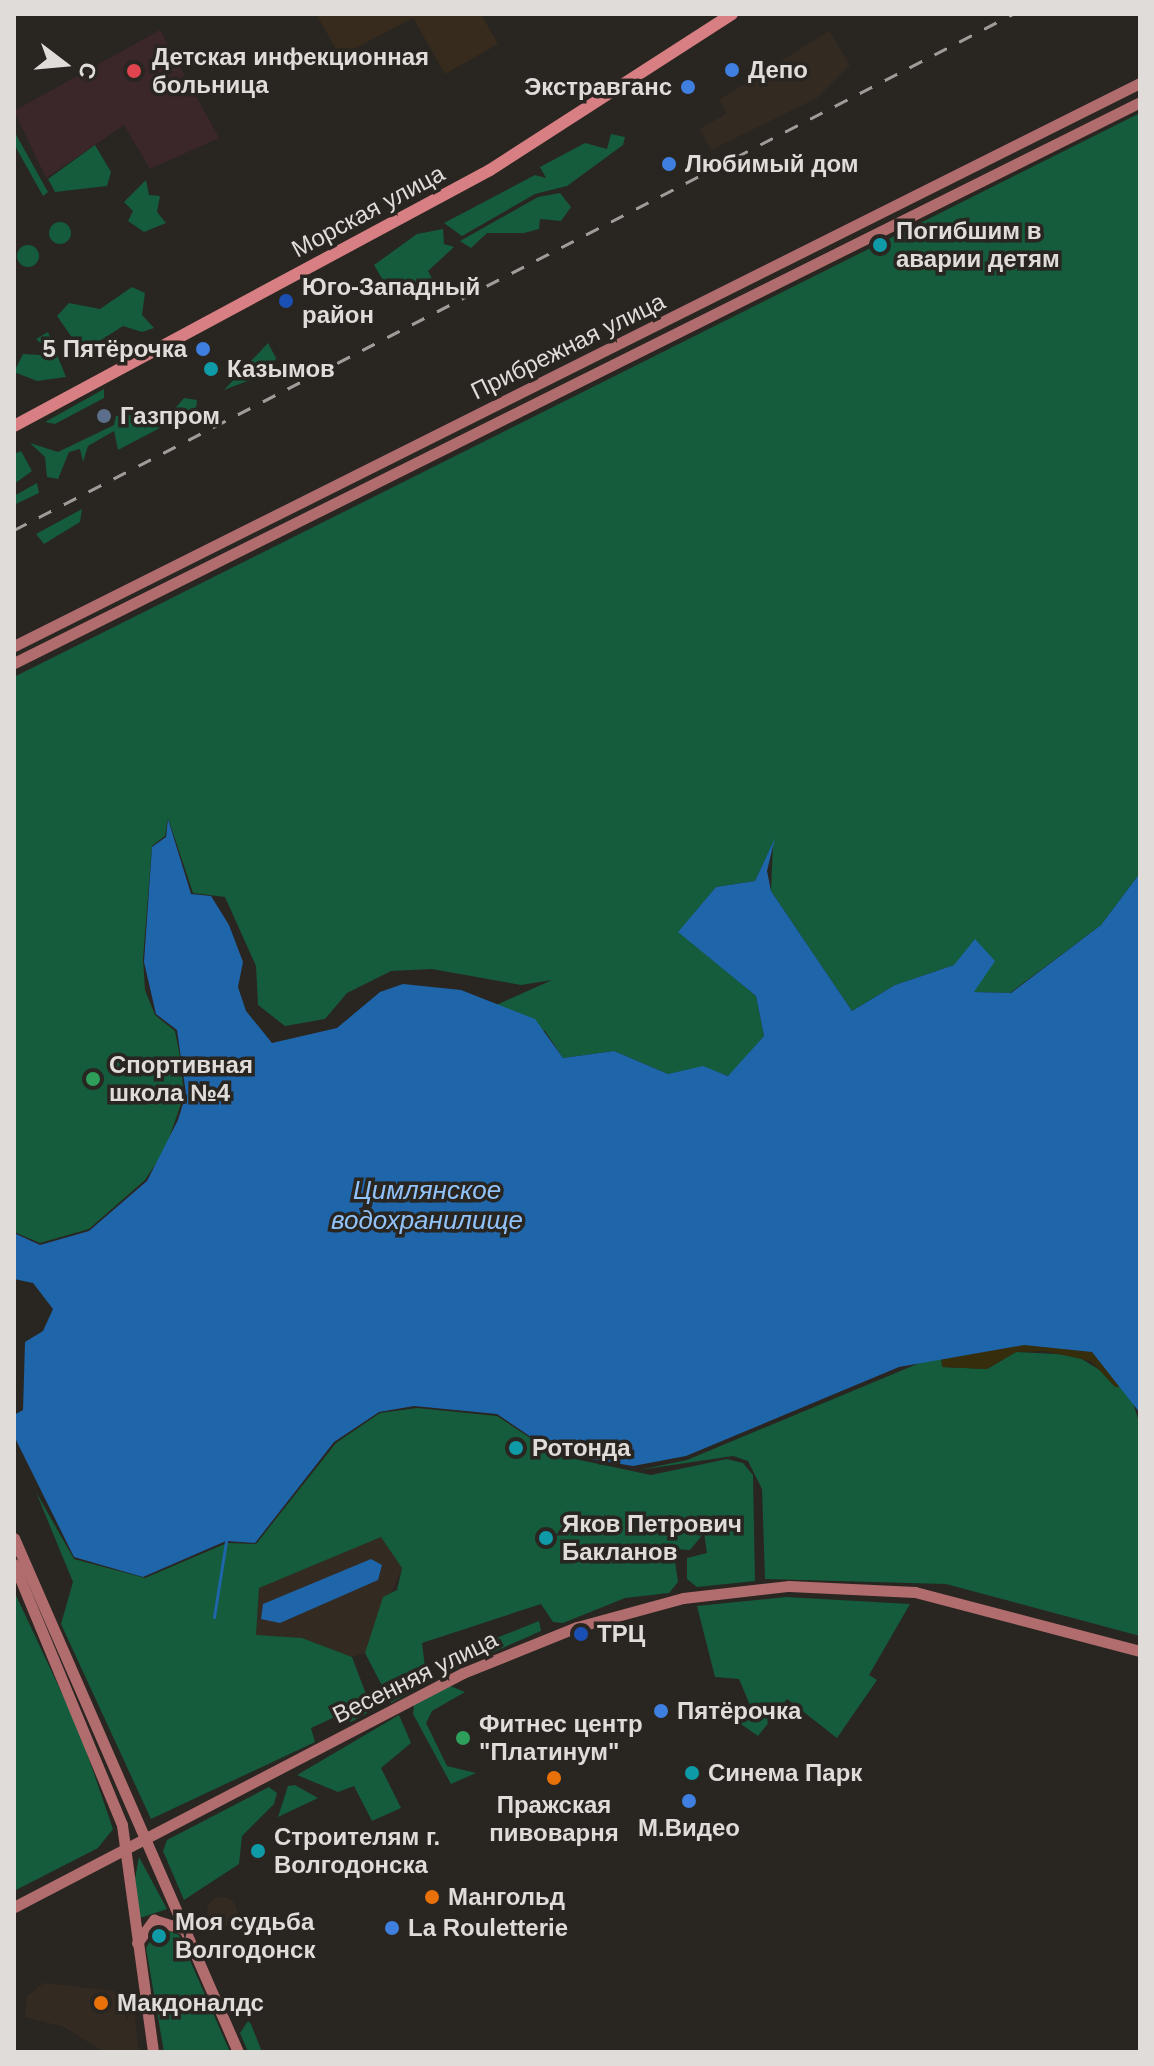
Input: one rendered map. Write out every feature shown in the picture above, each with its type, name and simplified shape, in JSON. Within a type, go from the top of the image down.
[{"type":"main road","name":"Морская улица","points":[[14,426],[490,170],[732,14]]},
{"type":"main road","name":"Прибрежная улица","points":[[14,646],[1140,83]]},
{"type":"main road","name":"Прибрежная улица","points":[[14,663],[1140,102]]},
{"type":"main road","points":[[14,1538],[238,2052]]},
{"type":"main road","points":[[14,1564],[111,1789],[153,2052]]},
{"type":"main road","name":"Весенняя улица","points":[[14,1907],[463,1673],[577,1627],[683,1598],[789,1586],[915,1592],[1140,1651]]},
{"type":"main road","points":[[136,1945],[154,1920],[185,1930]]},
{"type":"shaded area","points":[[316,14],[481,14],[498,44],[445,74],[413,18],[340,56]]},
{"type":"shaded area","name":"Детская инфекционная больница","points":[[160,30],[219,138],[150,169],[124,125],[46,178],[14,111]]},
{"type":"shaded area","points":[[829,31],[850,65],[817,98],[711,150],[700,129],[727,113],[719,100]]},
{"type":"shaded area","points":[[381,1536],[402,1568],[365,1653],[352,1657],[302,1638],[256,1636],[259,1588]]},
{"type":"shaded area","points":[[222,1897],[232,1902],[237,1912],[232,1922],[222,1927],[212,1922],[207,1912],[212,1902]]},
{"type":"shaded area","points":[[44,1983],[132,1993],[139,2052],[104,2052],[64,2027],[25,2017],[27,1996]]},
{"type":"green space","points":[[1140,113],[1140,873],[1101,925],[1010,993],[974,992],[977,979],[954,965],[895,985],[852,1011],[771,891],[773,843],[755,881],[716,887],[679,932],[756,996],[764,1036],[729,1076],[703,1067],[668,1074],[614,1051],[563,1058],[545,1031],[494,1006],[552,980],[521,985],[432,969],[391,971],[347,993],[325,1019],[285,1026],[258,1005],[256,966],[225,897],[193,893],[168,818],[165,836],[152,846],[143,959],[145,990],[155,1015],[175,1031],[180,1057],[184,1095],[165,1150],[145,1180],[89,1229],[40,1243],[14,1232],[14,677]]},
{"type":"green space","points":[[14,131],[48,192],[43,196],[14,144]]},
{"type":"green space","points":[[611,134],[625,137],[623,145],[567,186],[535,194],[462,236],[444,223],[535,175],[546,178],[540,167],[585,143],[607,149]]},
{"type":"green space","points":[[95,145],[111,172],[107,186],[55,192],[48,179]]},
{"type":"green space","points":[[146,180],[149,195],[160,196],[157,212],[166,223],[144,232],[128,221],[133,211],[124,202]]},
{"type":"green space","points":[[560,193],[571,207],[561,221],[540,219],[539,229],[524,233],[487,233],[471,248],[460,241],[538,197]]},
{"type":"green space","points":[[56,222],[64,222],[71,233],[64,244],[56,244],[49,237],[49,229]]},
{"type":"green space","points":[[443,229],[444,244],[454,247],[428,271],[436,286],[420,291],[384,282],[374,265],[417,234]]},
{"type":"green space","points":[[28,245],[36,248],[39,256],[36,264],[28,267],[20,264],[17,256],[20,248]]},
{"type":"green space","points":[[132,287],[145,293],[142,315],[154,328],[142,332],[123,326],[90,347],[73,339],[57,316],[69,303],[100,309]]},
{"type":"green space","points":[[48,332],[66,377],[37,381],[14,372],[23,354],[40,355],[45,347],[36,339]]},
{"type":"green space","points":[[268,343],[276,358],[271,372],[224,390]]},
{"type":"green space","points":[[104,389],[104,398],[55,424],[45,422]]},
{"type":"green space","points":[[184,398],[197,400],[196,409],[118,450],[114,431],[88,446],[83,462],[80,449],[69,452],[58,479],[47,477],[45,457],[30,443],[58,452],[114,425],[116,416],[172,412]]},
{"type":"green space","points":[[21,451],[32,471],[14,484],[14,454]]},
{"type":"green space","points":[[37,483],[39,493],[14,505],[14,496]]},
{"type":"green space","points":[[82,509],[80,522],[44,544],[36,534]]},
{"type":"green space","points":[[1016,1352],[1075,1355],[1128,1387],[1140,1425],[1140,1636],[946,1584],[765,1579],[762,1489],[748,1461],[733,1456],[639,1470],[687,1460],[941,1354],[942,1367],[987,1369]]},
{"type":"green space","points":[[417,1408],[497,1416],[556,1455],[651,1475],[727,1459],[743,1463],[753,1475],[755,1581],[697,1587],[687,1579],[687,1558],[707,1553],[704,1533],[690,1550],[643,1547],[646,1563],[675,1561],[678,1582],[669,1593],[625,1598],[563,1623],[553,1622],[541,1604],[422,1643],[427,1683],[391,1703],[365,1653],[383,1597],[397,1590],[402,1568],[381,1537],[259,1588],[256,1635],[302,1638],[352,1657],[372,1710],[351,1722],[339,1715],[311,1728],[315,1742],[151,1819],[61,1624],[73,1582],[36,1492],[74,1559],[145,1578],[227,1543],[256,1544],[336,1443],[380,1413]]},
{"type":"green space","points":[[14,1591],[79,1730],[113,1829],[98,1848],[14,1891]]},
{"type":"green space","points":[[786,1597],[910,1604],[869,1675],[877,1680],[837,1738],[787,1699],[758,1736],[738,1722],[752,1710],[739,1679],[715,1677],[697,1606]]},
{"type":"green space","points":[[539,1621],[541,1631],[448,1672],[439,1669],[439,1661]]},
{"type":"green space","points":[[450,1686],[465,1692],[432,1711],[426,1723],[447,1766],[476,1773],[451,1784],[413,1714],[414,1705]]},
{"type":"green space","points":[[399,1715],[411,1743],[381,1768],[401,1808],[372,1821],[354,1786],[338,1792],[297,1775]]},
{"type":"green space","points":[[295,1785],[318,1798],[278,1817],[288,1786]]},
{"type":"green space","points":[[269,1787],[277,1793],[274,1804],[242,1836],[239,1864],[184,1900],[163,1851],[167,1840]]},
{"type":"green space","points":[[139,1857],[167,1909],[140,1918],[135,1879]]},
{"type":"green space","points":[[159,1927],[179,1935],[230,2052],[164,2052],[146,1948]]},
{"type":"green space","points":[[248,2021],[262,2052],[248,2052],[240,2033]]},
{"type":"sand","points":[[1087,1334],[1128,1387],[1115,1387],[1091,1361],[1044,1351],[1016,1352],[987,1369],[942,1367],[941,1354]]},
{"type":"water","name":"Цимлянское водохранилище","points":[[168,819],[191,894],[211,896],[229,925],[243,962],[238,987],[246,1011],[272,1043],[337,1028],[380,992],[403,984],[461,990],[535,1019],[563,1058],[614,1051],[668,1074],[703,1066],[728,1076],[764,1036],[756,996],[678,932],[716,887],[755,881],[775,838],[767,871],[771,891],[852,1011],[895,985],[954,965],[975,939],[995,961],[974,992],[1011,993],[1101,925],[1140,873],[1140,1413],[1092,1352],[1024,1345],[899,1367],[686,1456],[633,1466],[555,1453],[497,1414],[414,1406],[379,1412],[334,1442],[255,1543],[226,1541],[143,1577],[74,1557],[14,1436],[14,1415],[23,1410],[25,1342],[43,1331],[53,1309],[33,1283],[14,1279],[14,1233],[40,1245],[89,1231],[147,1181],[178,1120],[186,1094],[177,1030],[156,1014],[144,962],[152,847],[166,837]]},
{"type":"water","points":[[371,1559],[382,1565],[378,1580],[280,1623],[261,1619],[263,1604]]},
{"type":"waterway","points":[[214,1617],[226,1541]]},
{"type":"railway","points":[[14,530],[1013,14]]},
{"type":"place","name":"Депо","points":[[732,70]]},
{"type":"place","name":"Детская инфекционная больница","points":[[134,71]]},
{"type":"place","name":"Экстравганс","points":[[688,87]]},
{"type":"place","name":"Любимый дом","points":[[669,164]]},
{"type":"place","name":"Погибшим в аварии детям","points":[[880,245]]},
{"type":"place","name":"Юго-Западный район","points":[[286,301]]},
{"type":"place","name":"5 Пятёрочка","points":[[203,349]]},
{"type":"place","name":"Казымов","points":[[211,369]]},
{"type":"place","name":"Газпром","points":[[104,416]]},
{"type":"place","name":"Спортивная школа №4","points":[[93,1079]]},
{"type":"place","name":"Ротонда","points":[[516,1448]]},
{"type":"place","name":"Яков Петрович Бакланов","points":[[546,1538]]},
{"type":"place","name":"ТРЦ","points":[[581,1634]]},
{"type":"place","name":"Пятёрочка","points":[[661,1711]]},
{"type":"place","name":"Фитнес центр \"Платинум\"","points":[[463,1738]]},
{"type":"place","name":"Синема Парк","points":[[692,1773]]},
{"type":"place","name":"Пражская пивоварня","points":[[554,1778]]},
{"type":"place","name":"М.Видео","points":[[689,1801]]},
{"type":"place","name":"Строителям г. Волгодонска","points":[[258,1851]]},
{"type":"place","name":"Мангольд","points":[[432,1897]]},
{"type":"place","name":"La Rouletterie","points":[[392,1928]]},
{"type":"place","name":"Моя судьба Волгодонск","points":[[159,1936]]},
{"type":"place","name":"Макдоналдс","points":[[101,2003]]}]
